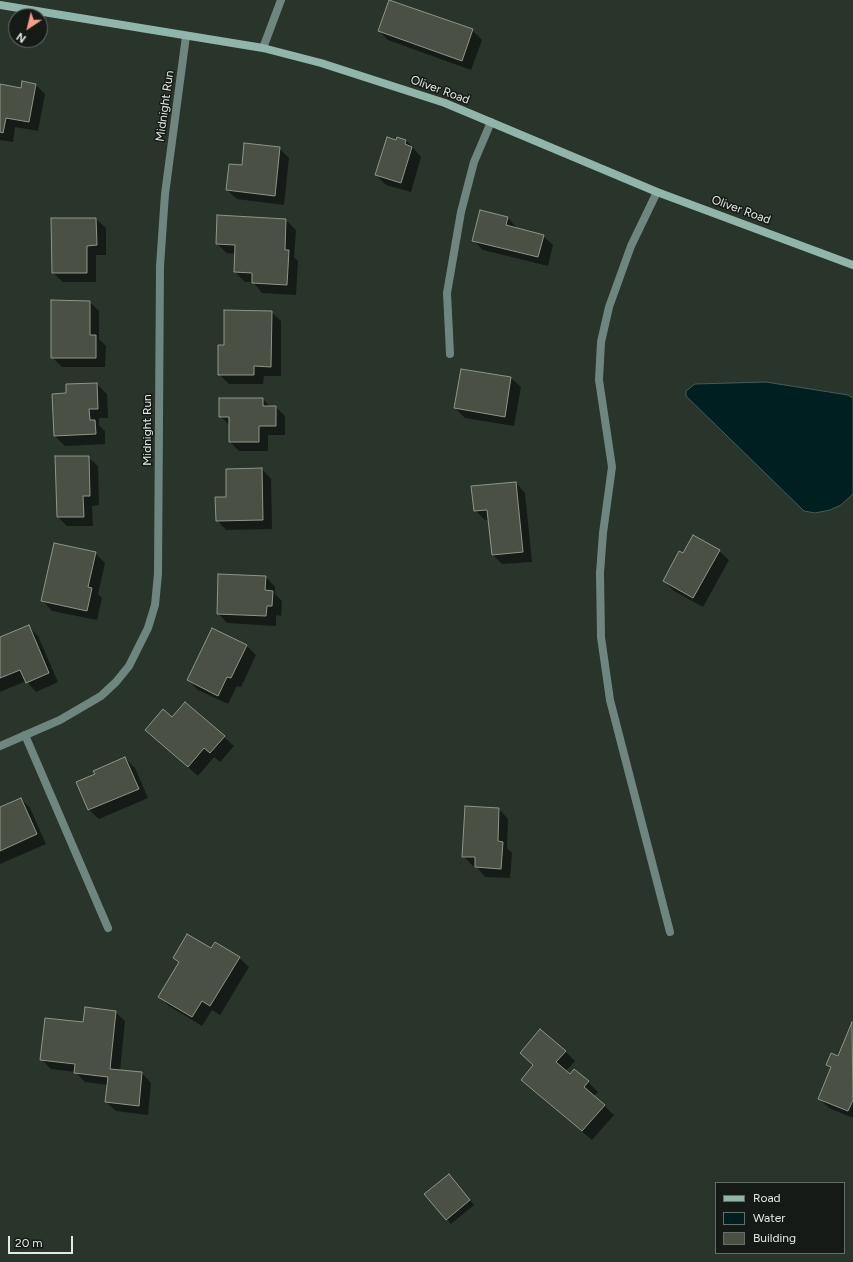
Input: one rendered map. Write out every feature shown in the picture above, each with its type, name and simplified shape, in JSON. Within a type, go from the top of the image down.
[{"type":"street","points":[[263,48],[280,0]]},
{"type":"street","name":"Oliver Road","points":[[0,5],[263,48],[321,63],[438,101],[492,122],[657,192],[853,264]]},
{"type":"street","name":"Midnight Run","points":[[0,746],[60,720],[102,696],[129,666],[148,628],[155,605],[158,574],[160,266],[165,194],[186,36]]},
{"type":"street","points":[[450,354],[447,293],[460,212],[474,162],[492,122]]},
{"type":"street","points":[[657,192],[628,253],[609,307],[601,342],[600,380],[612,467],[603,533],[600,573],[601,637],[610,700],[670,932]]},
{"type":"street","points":[[25,735],[108,928]]},
{"type":"water","points":[[766,382],[848,395],[853,398],[853,494],[841,505],[830,510],[815,513],[804,511],[686,396],[686,391],[695,384]]},
{"type":"building","points":[[389,0],[473,29],[462,61],[378,31]]},
{"type":"building","points":[[22,81],[36,84],[29,122],[6,118],[3,133],[0,132],[0,84],[21,88]]},
{"type":"building","points":[[387,137],[396,140],[397,137],[406,140],[405,144],[412,147],[401,183],[375,175]]},
{"type":"building","points":[[244,143],[280,147],[275,196],[226,190],[229,164],[242,165]]},
{"type":"building","points":[[480,210],[508,217],[506,225],[544,235],[538,257],[472,241]]},
{"type":"building","points":[[217,215],[286,219],[285,250],[289,250],[287,285],[252,283],[252,273],[234,272],[235,245],[216,244]]},
{"type":"building","points":[[51,218],[96,218],[97,245],[87,246],[87,273],[52,273]]},
{"type":"building","points":[[51,300],[90,301],[90,335],[96,335],[96,358],[51,358]]},
{"type":"building","points":[[224,310],[272,311],[271,367],[254,366],[254,375],[218,375],[218,345],[224,345]]},
{"type":"building","points":[[461,369],[511,377],[505,417],[454,408]]},
{"type":"building","points":[[97,383],[98,409],[89,409],[90,420],[95,420],[96,434],[54,436],[52,394],[66,393],[66,384]]},
{"type":"building","points":[[219,398],[263,398],[263,406],[276,406],[276,426],[259,426],[259,442],[229,442],[229,417],[219,417]]},
{"type":"building","points":[[55,456],[89,456],[90,496],[83,496],[84,517],[57,517]]},
{"type":"building","points":[[262,468],[263,520],[216,521],[215,497],[226,497],[226,469]]},
{"type":"building","points":[[516,482],[523,552],[492,555],[487,510],[474,511],[471,486]]},
{"type":"building","points":[[693,535],[720,550],[693,598],[663,581],[679,551],[683,553]]},
{"type":"building","points":[[54,543],[96,552],[88,587],[92,588],[87,611],[41,601]]},
{"type":"building","points":[[218,574],[266,576],[265,590],[273,591],[272,606],[267,606],[266,616],[217,614]]},
{"type":"building","points":[[29,625],[49,673],[26,683],[20,670],[0,678],[0,637]]},
{"type":"building","points":[[212,628],[247,645],[231,678],[227,677],[218,696],[187,680]]},
{"type":"building","points":[[185,702],[225,736],[210,753],[204,748],[188,767],[145,730],[163,709],[172,717]]},
{"type":"building","points":[[125,757],[139,789],[88,810],[76,782],[95,774],[93,771]]},
{"type":"building","points":[[21,798],[37,834],[0,851],[0,807]]},
{"type":"building","points":[[465,806],[499,808],[498,841],[503,842],[501,869],[475,867],[475,857],[462,857]]},
{"type":"building","points":[[187,934],[211,948],[215,942],[240,957],[210,1006],[202,1001],[192,1017],[158,997],[179,962],[173,958]]},
{"type":"building","points":[[85,1007],[116,1011],[110,1069],[142,1072],[139,1106],[105,1102],[108,1077],[74,1073],[75,1064],[40,1060],[45,1018],[83,1022]]},
{"type":"building","points":[[852,1022],[853,1100],[848,1111],[818,1099],[831,1067],[826,1065],[831,1053],[838,1056]]},
{"type":"building","points":[[540,1029],[566,1051],[556,1062],[570,1074],[574,1069],[589,1081],[584,1087],[605,1105],[582,1131],[521,1080],[533,1065],[520,1053]]},
{"type":"building","points":[[449,1174],[470,1200],[446,1220],[424,1194]]}]
